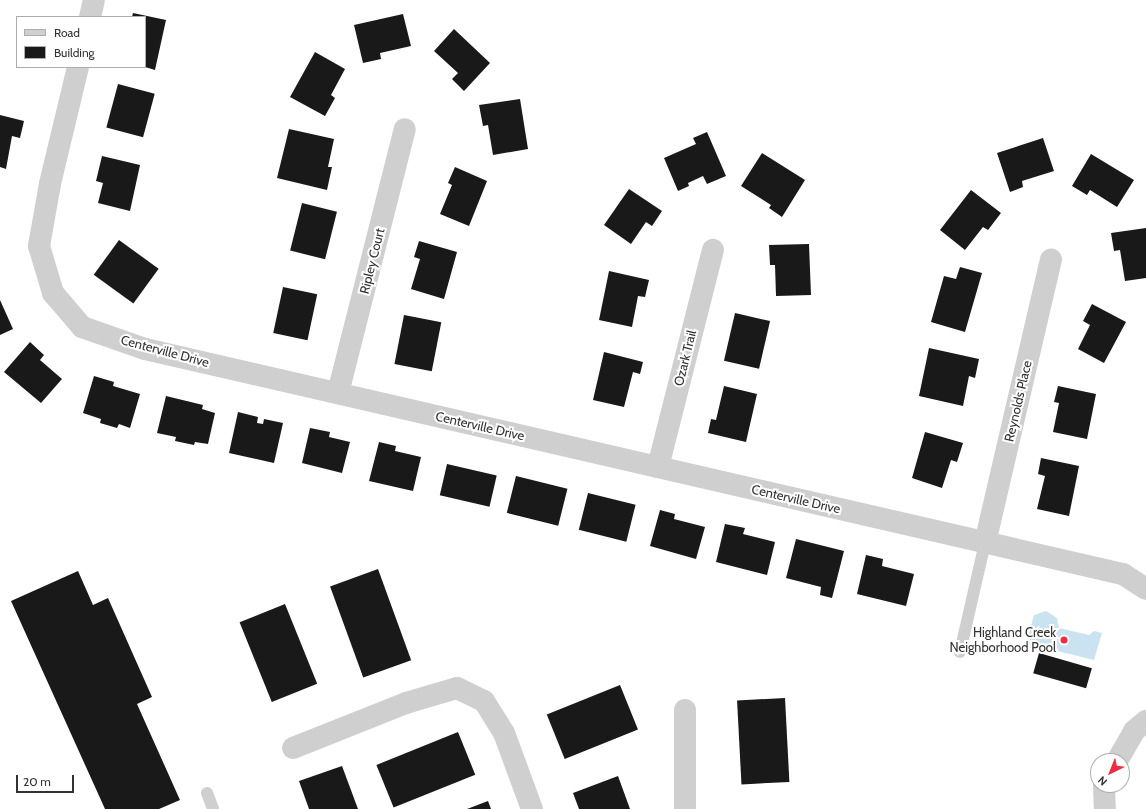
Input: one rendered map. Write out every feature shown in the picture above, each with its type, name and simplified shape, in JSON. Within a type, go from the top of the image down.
[{"type":"street","points":[[90,16],[94,0]]},
{"type":"street","name":"Centerville Drive","points":[[78,68],[50,184],[39,246],[53,293],[82,327],[138,346],[1123,574],[1146,589]]},
{"type":"street","name":"Ripley Court","points":[[338,393],[405,129]]},
{"type":"street","name":"Ozark Trail","points":[[658,467],[713,250]]},
{"type":"street","name":"Reynolds Place","points":[[985,543],[1051,260]]},
{"type":"street","points":[[293,748],[406,703],[457,688],[484,701],[504,732],[532,809]]},
{"type":"street","points":[[685,710],[685,809]]},
{"type":"street","points":[[1122,753],[1134,731],[1146,721]]},
{"type":"street","points":[[1104,793],[1105,809]]},
{"type":"lane","points":[[960,652],[985,543]]},
{"type":"lane","points":[[207,793],[213,809]]},
{"type":"water","name":"Highland Creek Neighborhood Pool","points":[[1046,611],[1057,618],[1059,628],[1089,635],[1094,631],[1102,633],[1094,660],[1037,646],[1033,649],[1025,648],[1034,615]]},
{"type":"building","points":[[133,13],[166,20],[155,70],[146,67],[146,16],[132,16]]},
{"type":"building","points":[[403,14],[411,46],[380,53],[381,59],[363,63],[354,25]]},
{"type":"building","points":[[454,29],[490,63],[464,91],[452,79],[458,73],[434,51]]},
{"type":"building","points":[[315,52],[345,69],[331,95],[335,98],[325,116],[290,97]]},
{"type":"building","points":[[118,84],[155,94],[143,137],[106,127]]},
{"type":"building","points":[[520,99],[528,149],[493,155],[488,125],[483,126],[479,105]]},
{"type":"building","points":[[0,115],[24,121],[20,138],[12,136],[6,169],[0,167]]},
{"type":"building","points":[[289,129],[334,139],[328,167],[332,167],[327,190],[277,178]]},
{"type":"building","points":[[707,132],[726,176],[707,184],[703,176],[688,183],[689,186],[678,191],[664,158],[696,144],[693,138]]},
{"type":"building","points":[[1043,138],[1054,171],[1022,181],[1023,187],[1010,192],[997,153]]},
{"type":"building","points":[[762,153],[805,180],[782,217],[769,208],[771,205],[741,186]]},
{"type":"building","points":[[1091,154],[1134,180],[1117,207],[1090,190],[1087,195],[1072,186]]},
{"type":"building","points":[[102,156],[140,165],[130,211],[98,203],[103,183],[96,181]]},
{"type":"building","points":[[455,167],[487,181],[469,226],[440,214],[452,185],[448,183]]},
{"type":"building","points":[[629,189],[662,211],[652,226],[646,222],[631,244],[604,225]]},
{"type":"building","points":[[971,190],[1001,213],[988,230],[983,227],[965,250],[940,230]]},
{"type":"building","points":[[302,203],[337,212],[325,259],[290,251]]},
{"type":"building","points":[[1146,228],[1146,278],[1125,281],[1120,250],[1114,251],[1111,233]]},
{"type":"building","points":[[119,240],[159,269],[133,304],[94,275]]},
{"type":"building","points":[[419,241],[457,252],[444,299],[411,289],[420,259],[414,257]]},
{"type":"building","points":[[809,244],[811,295],[776,296],[775,265],[770,265],[769,245]]},
{"type":"building","points":[[960,267],[982,273],[965,332],[931,322],[944,276],[956,279]]},
{"type":"building","points":[[609,271],[649,280],[645,297],[638,296],[632,327],[599,320]]},
{"type":"building","points":[[283,287],[317,294],[307,340],[273,333]]},
{"type":"building","points":[[0,300],[13,329],[0,335]]},
{"type":"building","points":[[1092,304],[1126,322],[1104,363],[1078,349],[1090,325],[1083,321]]},
{"type":"building","points":[[735,313],[770,321],[759,369],[724,361]]},
{"type":"building","points":[[404,315],[441,322],[432,371],[394,364]]},
{"type":"building","points":[[30,342],[44,355],[40,360],[62,379],[41,403],[4,372]]},
{"type":"building","points":[[929,348],[979,359],[975,378],[969,376],[963,406],[919,396]]},
{"type":"building","points":[[604,352],[643,362],[640,374],[633,372],[624,407],[593,400]]},
{"type":"building","points":[[94,376],[114,382],[113,386],[140,394],[130,428],[119,424],[117,428],[100,423],[101,419],[83,413]]},
{"type":"building","points":[[724,386],[757,394],[746,442],[708,433],[711,419],[716,420]]},
{"type":"building","points":[[1058,386],[1096,394],[1087,439],[1053,432],[1059,403],[1054,402]]},
{"type":"building","points":[[166,396],[203,405],[202,409],[215,413],[208,444],[195,442],[194,445],[175,441],[176,437],[157,433]]},
{"type":"building","points":[[238,412],[258,417],[257,423],[263,424],[264,419],[283,423],[274,463],[229,453]]},
{"type":"building","points":[[310,428],[330,432],[329,437],[350,442],[342,473],[302,463]]},
{"type":"building","points":[[925,432],[963,443],[957,462],[951,460],[942,488],[912,478]]},
{"type":"building","points":[[379,442],[396,446],[395,451],[421,457],[413,491],[369,481]]},
{"type":"building","points":[[1041,458],[1079,466],[1069,516],[1037,509],[1045,476],[1038,474]]},
{"type":"building","points":[[447,464],[497,475],[489,507],[440,495]]},
{"type":"building","points":[[516,476],[567,489],[558,526],[507,513]]},
{"type":"building","points":[[588,493],[636,505],[626,542],[579,530]]},
{"type":"building","points":[[660,510],[675,514],[674,519],[705,527],[696,559],[650,546]]},
{"type":"building","points":[[725,524],[745,528],[743,534],[775,542],[767,575],[716,562]]},
{"type":"building","points":[[796,539],[844,551],[832,598],[820,595],[821,587],[786,578]]},
{"type":"building","points":[[866,555],[883,559],[882,566],[914,574],[906,606],[857,594]]},
{"type":"building","points":[[378,569],[411,660],[363,678],[330,586]]},
{"type":"building","points":[[78,571],[93,605],[108,598],[152,697],[137,704],[180,800],[159,809],[105,809],[11,601]]},
{"type":"building","points":[[285,604],[317,684],[272,702],[240,622]]},
{"type":"building","points":[[1039,653],[1092,668],[1086,688],[1033,673]]},
{"type":"building","points":[[620,685],[638,730],[565,759],[547,715]]},
{"type":"building","points":[[785,698],[789,782],[741,784],[737,701]]},
{"type":"building","points":[[458,732],[475,775],[394,808],[376,765]]},
{"type":"building","points":[[342,766],[358,809],[309,809],[299,781]]},
{"type":"building","points":[[618,776],[630,809],[579,809],[573,793]]},
{"type":"building","points":[[488,801],[491,809],[467,809]]},
{"type":"place","name":"Highland Creek Neighborhood Pool","points":[[1064,640]]}]
